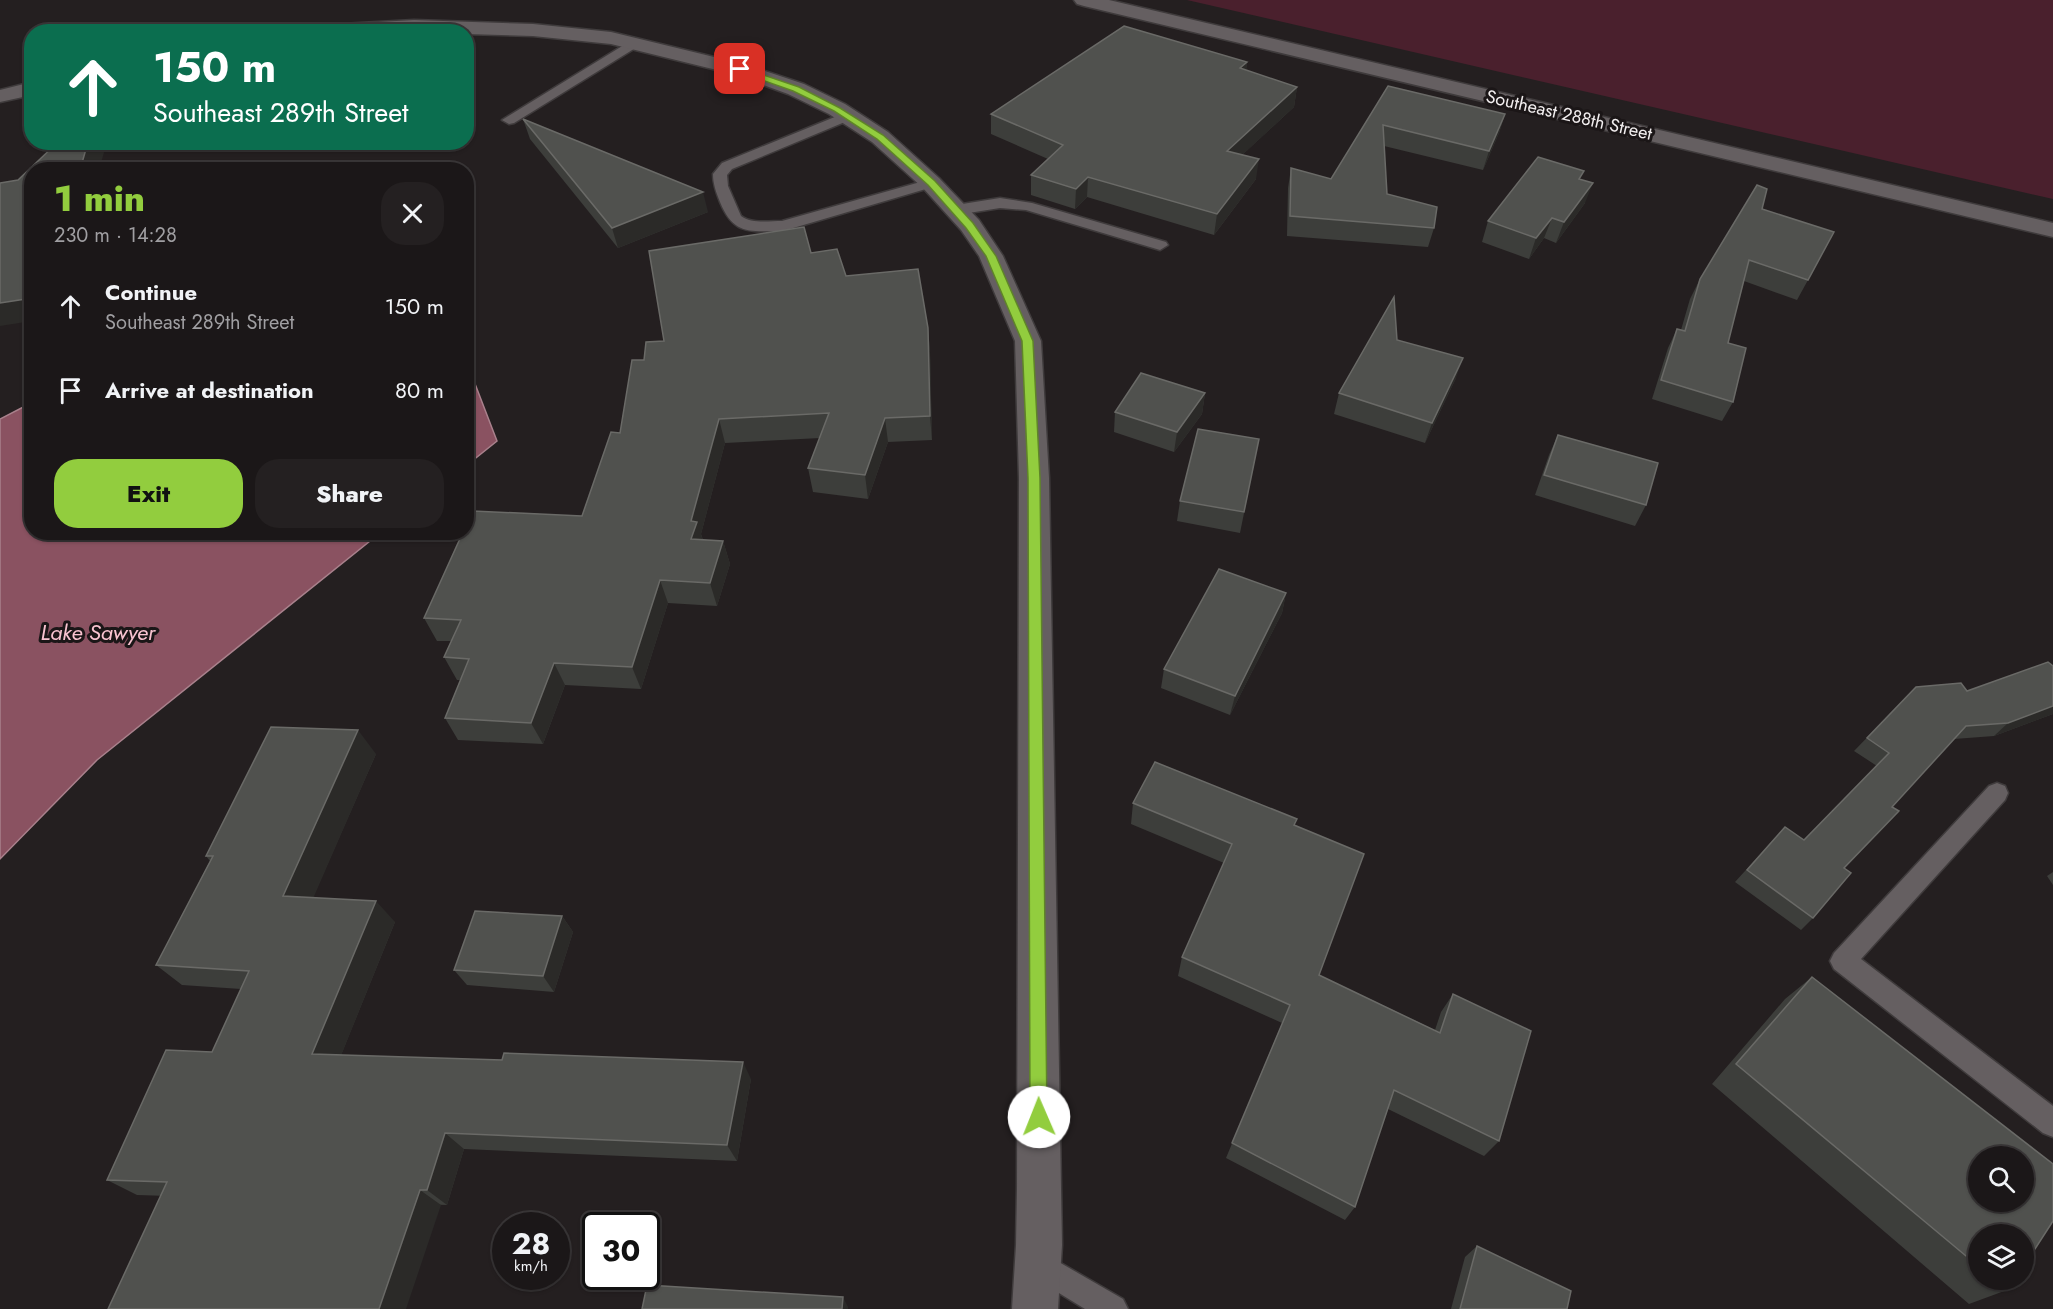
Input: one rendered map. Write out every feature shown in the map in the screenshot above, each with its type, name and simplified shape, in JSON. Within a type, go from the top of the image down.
[{"type":"street","name":"Southeast 288th Street","points":[[1084,0],[2053,230]]},
{"type":"street","points":[[474,28],[533,30],[622,41],[740,69],[796,89],[847,116],[880,137],[931,183],[956,210],[991,256],[1028,341],[1034,478],[1038,1264],[1035,1309]]},
{"type":"street","points":[[0,96],[24,90]]},
{"type":"lane","points":[[509,120],[622,41]]},
{"type":"lane","points":[[847,116],[727,166],[720,174],[721,186],[734,218],[740,223],[757,226],[783,226],[931,183]]},
{"type":"lane","points":[[956,210],[1000,203],[1027,206],[1160,245]]},
{"type":"lane","points":[[1997,793],[1843,961],[2053,1123]]},
{"type":"lane","points":[[1038,1264],[1113,1309]]},
{"type":"shaded area","points":[[1187,0],[2053,0],[2053,199]]},
{"type":"water","points":[[474,381],[497,441],[474,459]]},
{"type":"water","name":"Lake Sawyer","points":[[24,407],[24,540],[371,540],[97,760],[0,859],[0,419]]},
{"type":"building","points":[[1124,26],[1247,62],[1240,68],[1297,87],[1227,151],[1259,159],[1217,214],[1088,177],[1076,189],[1031,175],[1063,145],[991,114]]},
{"type":"building","points":[[1388,86],[1505,114],[1489,151],[1383,125],[1387,194],[1437,207],[1434,228],[1290,216],[1291,168],[1331,179]]},
{"type":"building","points":[[523,119],[703,192],[612,228]]},
{"type":"building","points":[[50,150],[86,150],[82,162],[37,162]]},
{"type":"building","points":[[1538,157],[1584,171],[1579,179],[1593,183],[1564,222],[1552,218],[1536,238],[1488,221]]},
{"type":"building","points":[[24,174],[24,299],[0,303],[0,183],[18,180]]},
{"type":"building","points":[[1757,185],[1767,189],[1762,209],[1834,232],[1808,280],[1749,260],[1728,343],[1746,348],[1733,402],[1661,380],[1677,329],[1685,331],[1700,279]]},
{"type":"building","points":[[804,227],[811,253],[837,249],[846,276],[918,269],[928,328],[930,416],[885,418],[865,475],[808,468],[829,413],[719,419],[691,521],[697,522],[691,539],[723,541],[710,583],[660,580],[632,667],[554,663],[531,723],[445,718],[469,659],[444,657],[461,620],[424,618],[459,540],[474,540],[474,511],[582,516],[611,432],[620,433],[632,360],[644,360],[646,342],[664,341],[649,251]]},
{"type":"building","points":[[1394,297],[1397,340],[1463,358],[1432,423],[1339,393]]},
{"type":"building","points":[[1141,373],[1205,393],[1177,432],[1115,412]]},
{"type":"building","points":[[1198,429],[1259,439],[1244,512],[1180,501]]},
{"type":"building","points":[[1558,435],[1658,463],[1646,505],[1544,475]]},
{"type":"building","points":[[1219,569],[1286,593],[1235,696],[1164,669]]},
{"type":"building","points":[[2048,662],[2053,666],[2053,706],[2008,723],[1966,726],[1892,807],[1899,811],[1844,868],[1851,873],[1813,918],[1747,870],[1785,827],[1804,840],[1889,753],[1867,738],[1916,687],[1961,683],[1967,691]]},
{"type":"building","points":[[271,727],[358,730],[283,896],[376,901],[312,1054],[502,1060],[504,1053],[743,1062],[727,1145],[445,1133],[427,1190],[420,1190],[379,1309],[108,1309],[167,1182],[107,1180],[166,1050],[212,1052],[249,971],[156,965],[213,856],[206,856]]},
{"type":"building","points":[[1155,762],[1297,819],[1294,825],[1364,854],[1319,975],[1440,1033],[1453,994],[1531,1031],[1499,1141],[1394,1090],[1355,1207],[1232,1143],[1290,1005],[1182,957],[1232,844],[1133,803]]},
{"type":"building","points":[[475,911],[562,916],[543,976],[454,970]]},
{"type":"building","points":[[1812,977],[2030,1146],[1968,1146],[1968,1212],[2034,1212],[2034,1149],[2053,1164],[2053,1221],[2034,1250],[2034,1224],[1968,1224],[1968,1258],[1736,1064]]},
{"type":"building","points":[[1477,1246],[1571,1291],[1567,1309],[1460,1309]]},
{"type":"building","points":[[660,1286],[843,1297],[842,1309],[642,1309],[646,1290],[660,1290]]},
{"type":"route","points":[[740,69],[796,89],[837,110],[880,137],[931,183],[970,225],[991,256],[1028,341],[1034,478],[1039,1117]]}]
